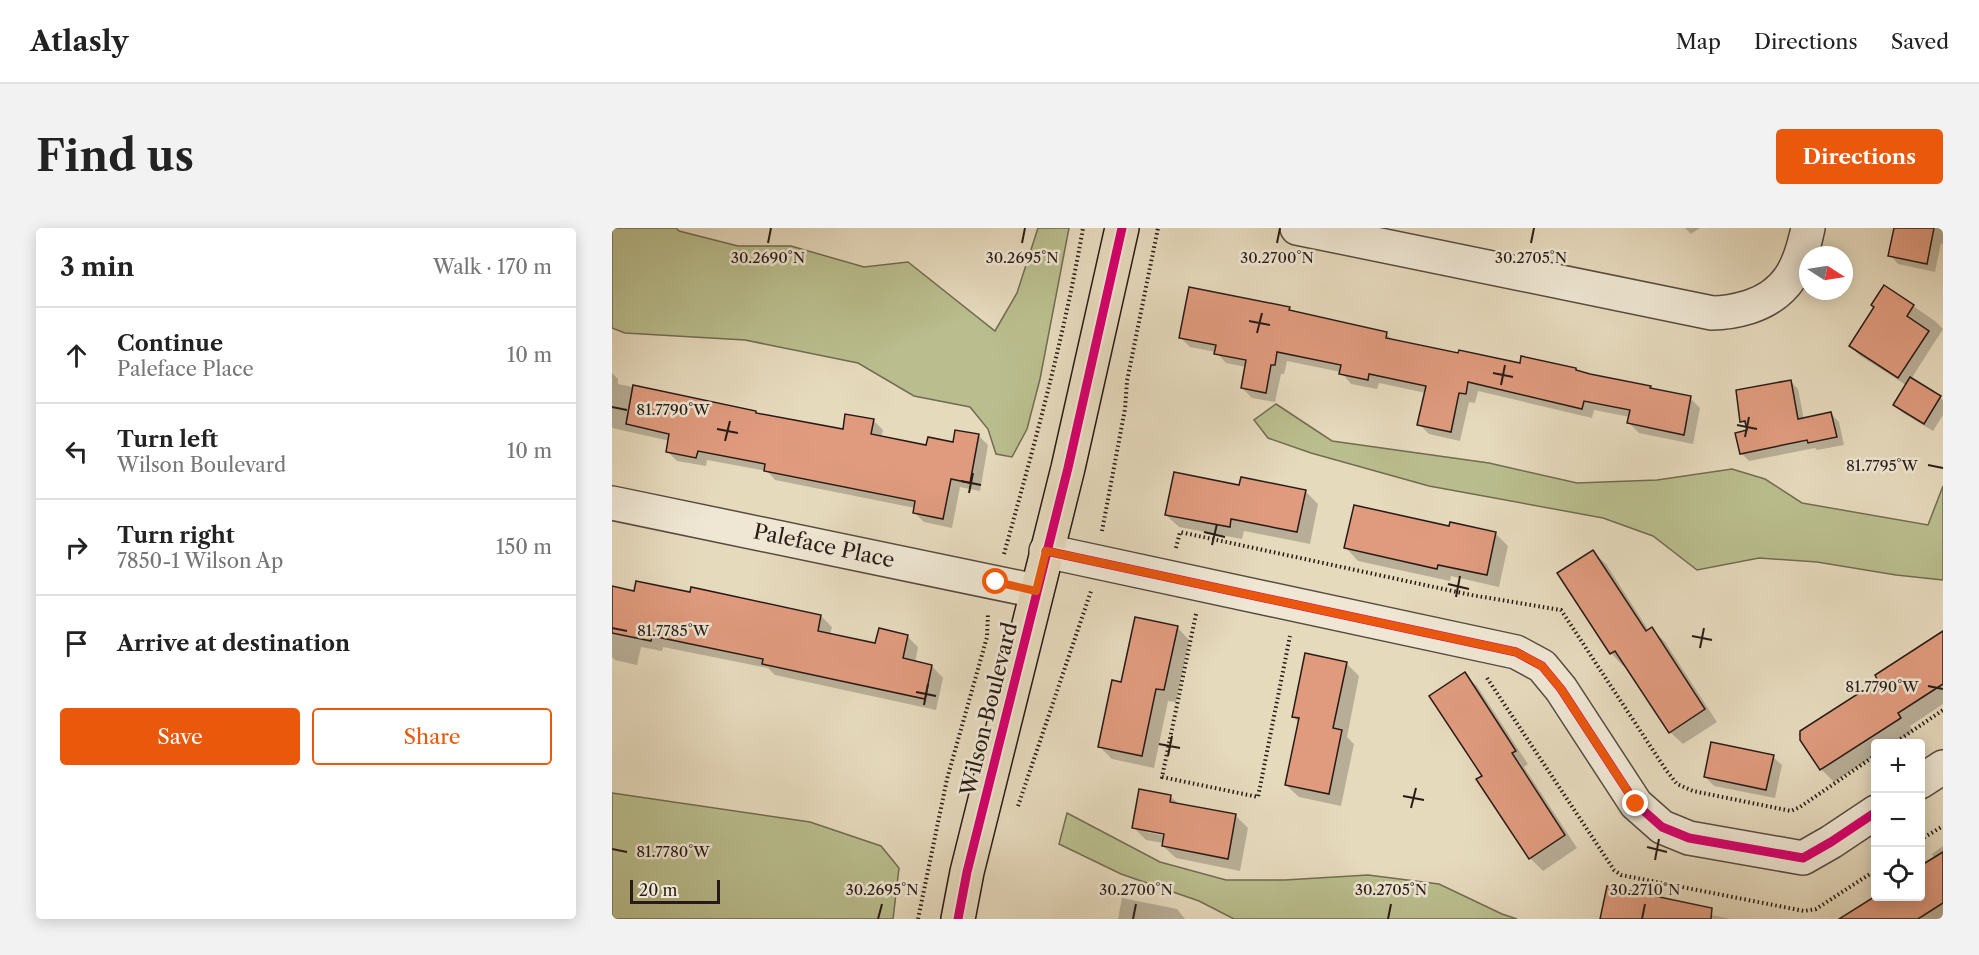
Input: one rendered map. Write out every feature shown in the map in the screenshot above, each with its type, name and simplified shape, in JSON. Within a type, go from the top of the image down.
[{"type":"main road","name":"Wilson Boulevard","points":[[958,919],[967,872],[1068,468],[1122,228]]},
{"type":"street","points":[[1297,228],[1712,313],[1730,314],[1763,303],[1790,280],[1803,252],[1808,228]]},
{"type":"street","name":"Paleface Place","points":[[612,503],[1036,591]]},
{"type":"street","points":[[1046,551],[1516,652],[1542,666],[1561,689],[1636,804],[1662,827],[1689,838],[1803,858],[1871,815]]},
{"type":"street","points":[[1925,779],[1943,767]]},
{"type":"path","points":[[1203,585],[1162,777],[1258,797],[1291,632]]},
{"type":"path","points":[[1482,670],[1614,870],[1621,875],[1804,911],[1816,909],[1871,873]]},
{"type":"path","points":[[1900,739],[1943,710]]},
{"type":"path","points":[[1925,837],[1943,826]]},
{"type":"green space","points":[[612,228],[676,228],[679,231],[738,246],[791,246],[864,267],[908,262],[995,331],[1017,293],[1038,228],[1069,228],[1040,379],[1027,429],[1012,457],[996,454],[988,429],[970,407],[914,396],[858,363],[745,340],[625,333],[612,328]]},
{"type":"green space","points":[[1276,404],[1332,441],[1489,463],[1577,483],[1657,480],[1732,469],[1765,479],[1802,503],[1928,525],[1943,486],[1943,580],[1817,562],[1759,558],[1697,570],[1653,536],[1603,518],[1429,486],[1311,453],[1268,438],[1254,420]]},
{"type":"green space","points":[[612,793],[810,822],[881,846],[899,868],[893,919],[612,919]]},
{"type":"green space","points":[[1067,813],[1160,862],[1226,880],[1285,880],[1368,875],[1439,884],[1517,919],[1234,919],[1199,901],[1121,874],[1059,844]]},
{"type":"building","points":[[1894,228],[1934,228],[1927,264],[1888,256]]},
{"type":"building","points":[[1884,285],[1914,305],[1907,316],[1929,331],[1898,378],[1849,346],[1874,307],[1871,305]]},
{"type":"building","points":[[1189,287],[1290,307],[1289,310],[1387,332],[1386,338],[1520,363],[1521,356],[1691,396],[1684,435],[1627,423],[1630,410],[1584,401],[1582,409],[1468,382],[1466,394],[1459,393],[1451,432],[1417,425],[1426,386],[1369,374],[1368,380],[1339,374],[1341,365],[1277,352],[1275,365],[1271,365],[1266,393],[1241,388],[1246,360],[1214,354],[1216,345],[1179,338]]},
{"type":"building","points":[[1910,377],[1941,396],[1924,424],[1893,405]]},
{"type":"building","points":[[1791,380],[1798,419],[1831,412],[1837,437],[1808,443],[1807,440],[1740,454],[1735,433],[1747,430],[1745,421],[1740,422],[1736,390]]},
{"type":"building","points":[[633,385],[756,411],[756,413],[843,429],[845,414],[874,419],[871,434],[926,445],[928,437],[953,442],[955,430],[979,434],[970,483],[951,479],[943,519],[913,513],[915,501],[764,471],[765,464],[698,451],[696,458],[666,452],[669,434],[626,424]]},
{"type":"building","points":[[1174,472],[1239,485],[1241,477],[1306,490],[1297,532],[1231,519],[1230,527],[1165,515]]},
{"type":"building","points":[[1354,505],[1449,526],[1450,522],[1496,532],[1487,575],[1438,565],[1437,569],[1344,548]]},
{"type":"building","points":[[1593,550],[1646,631],[1652,627],[1705,709],[1669,733],[1615,651],[1610,654],[1557,573]]},
{"type":"building","points":[[636,581],[690,592],[691,587],[821,615],[818,631],[875,643],[879,628],[908,635],[903,658],[932,665],[925,699],[762,664],[763,659],[652,636],[651,641],[612,633],[612,586],[634,591]]},
{"type":"building","points":[[1135,617],[1178,626],[1164,690],[1156,689],[1142,756],[1098,747],[1112,680],[1121,682]]},
{"type":"building","points":[[1943,631],[1943,684],[1898,713],[1901,718],[1820,770],[1800,740],[1800,731],[1878,681],[1875,675]]},
{"type":"building","points":[[1305,653],[1347,662],[1333,728],[1342,730],[1329,794],[1285,785],[1299,718],[1292,717]]},
{"type":"building","points":[[1465,672],[1516,751],[1512,753],[1565,835],[1529,859],[1476,779],[1482,776],[1429,696]]},
{"type":"building","points":[[1711,742],[1774,755],[1766,790],[1704,777]]},
{"type":"building","points":[[1139,789],[1171,795],[1170,802],[1236,814],[1228,859],[1162,846],[1164,834],[1132,828]]},
{"type":"building","points":[[1943,852],[1943,903],[1918,919],[1839,919],[1871,899],[1871,901],[1925,901],[1925,863]]},
{"type":"building","points":[[1607,886],[1712,908],[1711,919],[1600,919]]},
{"type":"cycle path","points":[[958,919],[967,872],[1068,468],[1122,228]]},
{"type":"cycle path","points":[[1046,551],[1516,652],[1542,666],[1561,689],[1636,804],[1662,827],[1689,838],[1803,858],[1871,815]]},
{"type":"route","points":[[996,582],[1036,591],[1046,551],[1516,652],[1542,666],[1561,689],[1636,804]]}]
